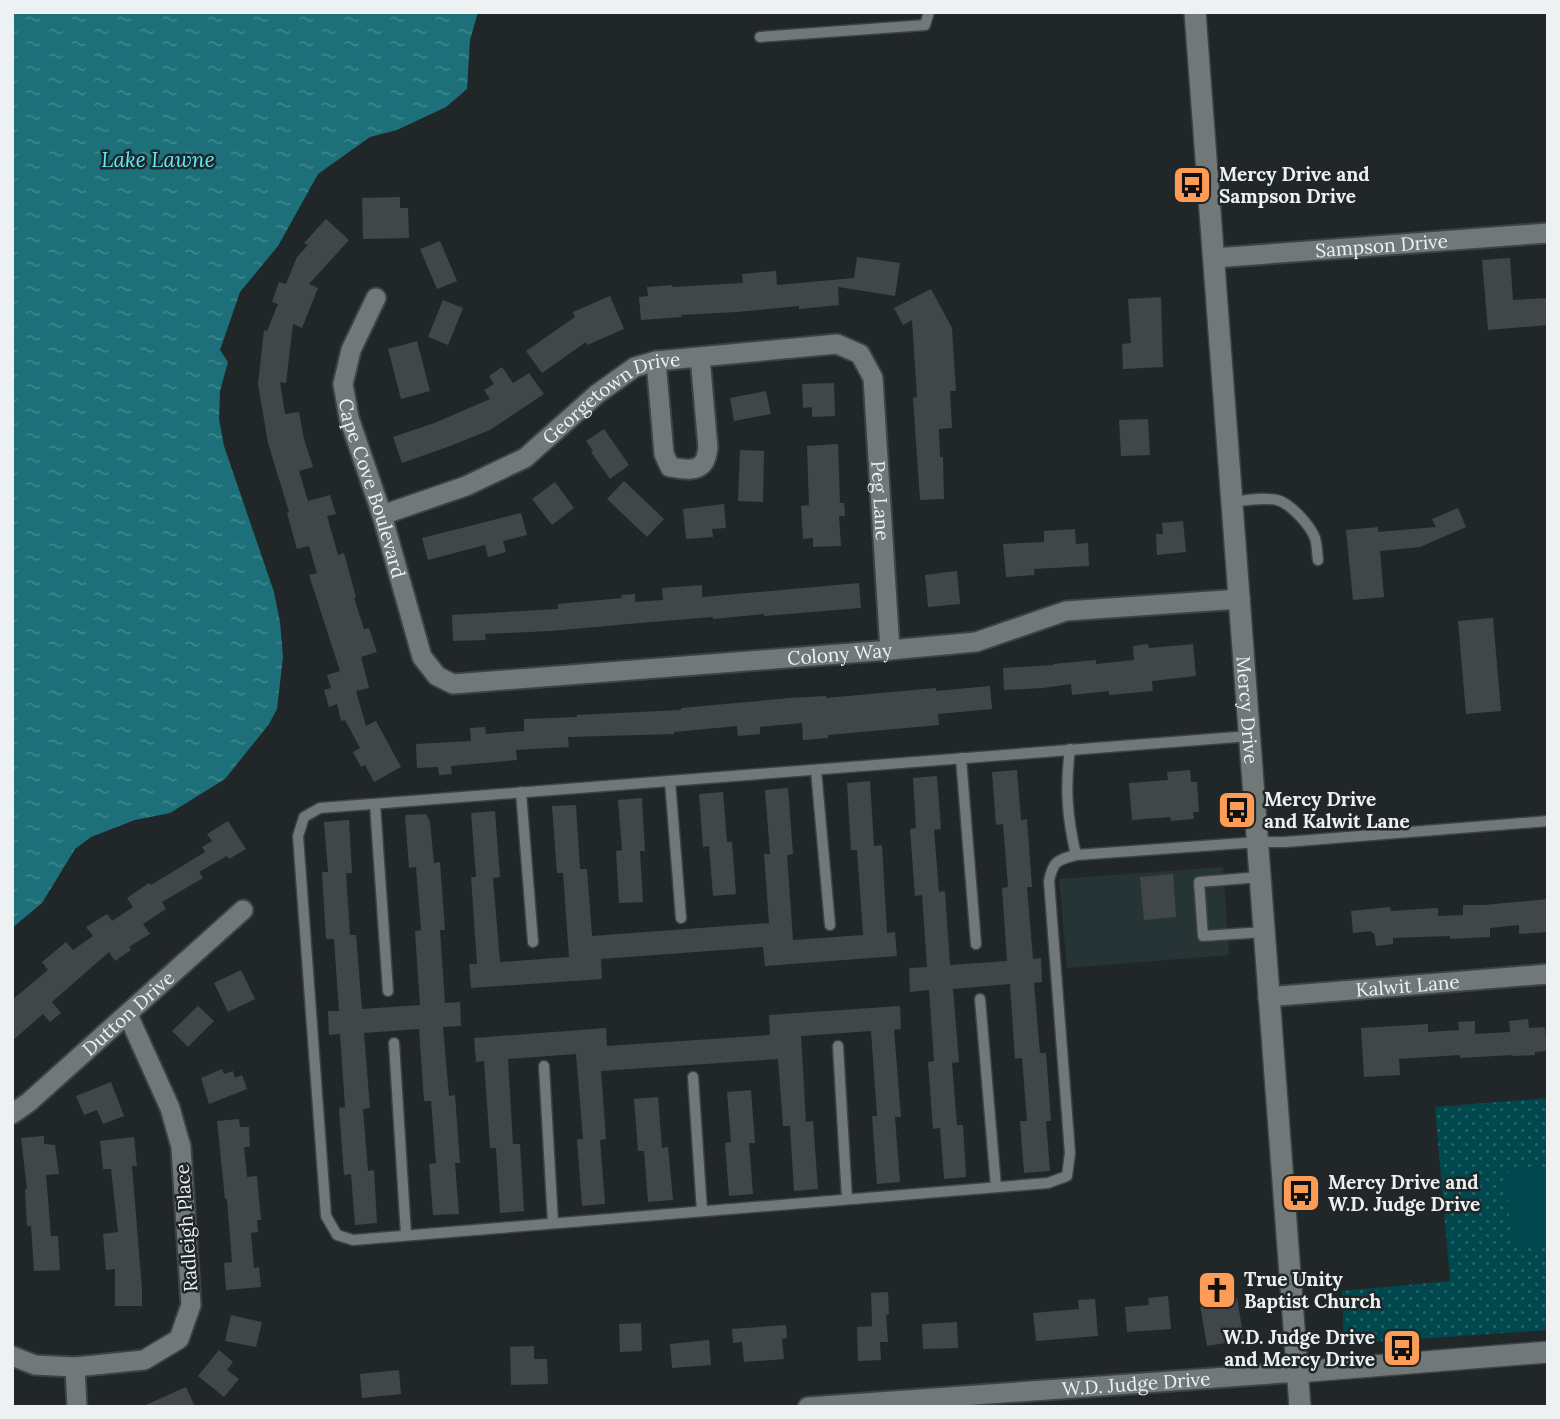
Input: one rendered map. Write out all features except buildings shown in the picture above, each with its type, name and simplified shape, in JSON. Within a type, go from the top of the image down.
[{"type":"street","name":"Mercy Drive","points":[[1195,12],[1300,1407]]},
{"type":"street","name":"Sampson Drive","points":[[1214,258],[1548,233]]},
{"type":"street","name":"Cape Cove Boulevard","points":[[376,298],[351,350],[344,384],[349,418],[382,515],[422,657],[437,676]]},
{"type":"street","name":"Georgetown Drive","points":[[382,515],[466,486],[525,458],[597,394],[635,368],[656,361],[837,344],[860,354]]},
{"type":"street","name":"Peg Lane","points":[[860,354],[873,378],[890,650]]},
{"type":"street","points":[[656,361],[664,454],[670,467],[684,470],[698,468],[705,461],[708,448],[700,357]]},
{"type":"street","name":"Colony Way","points":[[437,676],[453,684],[976,642],[1066,611],[1240,599]]},
{"type":"street","name":"Dutton Drive","points":[[12,1114],[128,1015],[243,909]]},
{"type":"street","name":"Kalwit Lane","points":[[1268,997],[1548,974]]},
{"type":"street","name":"Radleigh Place","points":[[12,1356],[35,1365],[75,1367],[144,1360],[179,1339],[191,1305],[181,1147],[170,1108],[128,1015]]},
{"type":"street","name":"W.D. Judge Drive","points":[[808,1407],[1548,1352]]},
{"type":"street","points":[[75,1367],[77,1407]]},
{"type":"lane","points":[[760,37],[925,26],[929,12]]},
{"type":"lane","points":[[1233,502],[1278,500],[1291,507],[1315,539],[1318,559]]},
{"type":"lane","points":[[1250,736],[320,808],[304,817],[298,836],[326,1216],[337,1235],[353,1240],[1048,1183],[1067,1176],[1070,1153],[1049,881],[1052,867],[1060,859],[1076,855],[1548,821]]},
{"type":"lane","points":[[1070,749],[1066,778],[1069,827],[1076,855]]},
{"type":"lane","points":[[961,758],[976,944]]},
{"type":"lane","points":[[816,770],[830,925]]},
{"type":"lane","points":[[670,781],[681,918]]},
{"type":"lane","points":[[521,792],[533,942]]},
{"type":"lane","points":[[375,804],[388,991]]},
{"type":"lane","points":[[1260,877],[1199,882],[1203,936],[1264,932]]},
{"type":"lane","points":[[980,999],[996,1187]]},
{"type":"lane","points":[[394,1043],[406,1235]]},
{"type":"lane","points":[[838,1046],[847,1199]]},
{"type":"lane","points":[[544,1066],[553,1223]]},
{"type":"lane","points":[[693,1077],[702,1211]]},
{"type":"shaded area","points":[[1223,867],[1229,955],[1067,968],[1059,879]]},
{"type":"shaded area","points":[[1548,1098],[1548,1330],[1344,1344],[1342,1291],[1450,1281],[1435,1107]]},
{"type":"shaded area","points":[[1548,1169],[1548,1245],[1512,1248],[1506,1172]]},
{"type":"water","name":"Lake Lawne","points":[[12,12],[478,12],[470,40],[467,89],[446,107],[397,130],[370,137],[318,174],[278,246],[240,292],[220,350],[228,362],[220,391],[219,419],[224,446],[274,592],[280,622],[283,657],[277,709],[269,724],[225,779],[170,813],[135,820],[91,837],[75,849],[42,903],[12,928]]},
{"type":"place","name":"Mercy Drive and Sampson Drive","points":[[1192,185]]},
{"type":"place","name":"Mercy Drive and Kalwit Lane","points":[[1237,810]]},
{"type":"place","name":"Mercy Drive and W.D. Judge Drive","points":[[1301,1193]]},
{"type":"place","name":"True Unity Baptist Church","points":[[1217,1290]]},
{"type":"place","name":"W.D. Judge Drive and Mercy Drive","points":[[1402,1348]]}]
